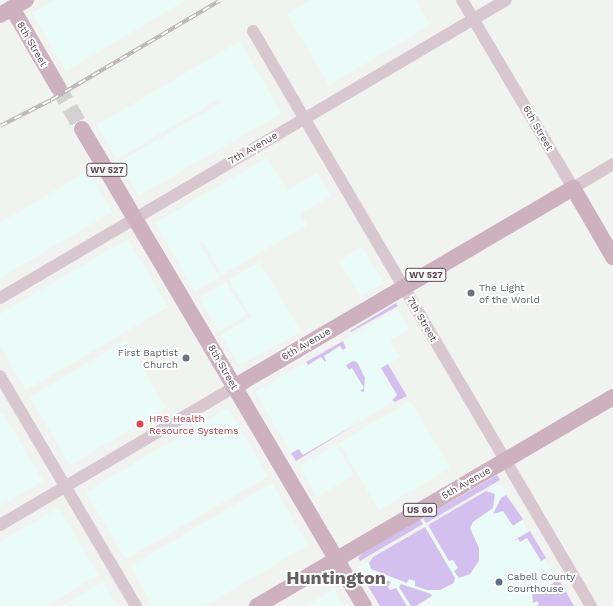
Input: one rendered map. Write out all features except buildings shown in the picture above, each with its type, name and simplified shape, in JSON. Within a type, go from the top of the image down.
[{"type":"main road","points":[[6,8],[26,0]]},
{"type":"main road","name":"8th Street","points":[[6,8],[58,87]]},
{"type":"main road","name":"8th Street","points":[[82,129],[364,606]]},
{"type":"main road","name":"6th Street","points":[[572,188],[613,256]]},
{"type":"main road","name":"6th Avenue","points":[[234,387],[572,188]]},
{"type":"main road","name":"5th Avenue","points":[[257,606],[613,397]]},
{"type":"street","name":"6th Street","points":[[462,0],[572,188]]},
{"type":"street","name":"7th Avenue","points":[[0,298],[506,0]]},
{"type":"street","name":"7th Street","points":[[253,31],[591,606]]},
{"type":"street","name":"6th Avenue","points":[[572,188],[613,164]]},
{"type":"street","points":[[0,376],[136,606]]},
{"type":"street","name":"6th Avenue","points":[[0,525],[234,387]]},
{"type":"shaded area","points":[[54,0],[186,0],[66,71],[32,13]]},
{"type":"shaded area","points":[[310,0],[416,0],[430,25],[329,85],[287,14]]},
{"type":"shaded area","points":[[240,41],[281,113],[139,196],[119,162],[221,103],[219,99],[117,159],[97,125]]},
{"type":"shaded area","points":[[267,158],[287,191],[317,173],[331,196],[300,214],[307,225],[222,275],[202,241],[199,243],[219,277],[195,291],[155,223]]},
{"type":"shaded area","points":[[88,171],[112,212],[0,278],[0,223]]},
{"type":"shaded area","points":[[128,239],[168,307],[26,390],[0,346],[0,314]]},
{"type":"shaded area","points":[[362,247],[384,283],[360,296],[339,261]]},
{"type":"shaded area","points":[[260,262],[301,332],[239,365],[221,335],[251,317],[229,280]]},
{"type":"shaded area","points":[[226,282],[246,315],[219,331],[199,298]]},
{"type":"shaded area","points":[[396,303],[398,306],[351,332],[350,331]]},
{"type":"shaded area","points":[[397,309],[409,329],[390,340],[400,357],[389,364],[406,394],[295,460],[255,392]]},
{"type":"shaded area","points":[[126,340],[166,408],[70,465],[30,397]]},
{"type":"shaded area","points":[[343,341],[346,348],[343,350],[340,346],[324,356],[325,362],[321,357],[308,365],[306,362]]},
{"type":"shaded area","points":[[353,361],[357,362],[365,378],[364,392],[360,391],[364,388],[352,368],[349,370],[346,365]]},
{"type":"shaded area","points":[[388,364],[407,396],[395,402],[392,400],[397,395],[381,368]]},
{"type":"shaded area","points":[[410,401],[450,468],[379,510],[339,443]]},
{"type":"shaded area","points":[[228,408],[268,476],[126,559],[86,492]]},
{"type":"shaded area","points":[[3,413],[43,481],[0,506],[0,415]]},
{"type":"shaded area","points":[[356,424],[296,461],[291,453],[299,449],[303,455]]},
{"type":"shaded area","points":[[336,445],[354,475],[317,497],[299,466]]},
{"type":"shaded area","points":[[497,475],[500,480],[426,523],[423,518]]},
{"type":"shaded area","points":[[272,483],[308,545],[205,606],[153,606],[130,566]]},
{"type":"shaded area","points":[[500,484],[572,606],[381,606],[358,568]]},
{"type":"shaded area","points":[[486,491],[495,494],[493,508],[473,522],[470,528],[479,548],[479,561],[470,574],[459,578],[454,571],[458,568],[453,560],[449,561],[428,525]]},
{"type":"shaded area","points":[[506,495],[523,519],[513,526],[503,511],[493,514],[501,498]]},
{"type":"shaded area","points":[[59,508],[98,575],[46,606],[0,606],[0,542]]},
{"type":"shaded area","points":[[420,519],[423,524],[360,561],[358,558],[364,552]]},
{"type":"shaded area","points":[[425,527],[455,578],[454,583],[440,590],[427,590],[415,586],[415,581],[409,579],[407,583],[371,569],[369,563],[373,557]]},
{"type":"shaded area","points":[[530,531],[546,558],[541,561],[527,538],[520,542],[518,539],[513,541]]},
{"type":"shaded area","points":[[370,574],[391,582],[388,587],[390,590],[396,588],[407,606],[380,606],[365,581]]},
{"type":"shaded area","points":[[559,580],[574,606],[536,606],[539,604],[537,601],[533,603],[532,594]]},
{"type":"shaded area","points":[[103,582],[117,606],[62,606]]},
{"type":"shaded area","points":[[401,584],[431,594],[432,596],[416,606],[411,606],[399,587]]},
{"type":"shaded area","points":[[334,589],[344,606],[306,606]]},
{"type":"tunnel","points":[[58,87],[82,129]]},
{"type":"railway","points":[[0,126],[51,100],[221,0]]},
{"type":"place","name":"The Light of the World","points":[[471,293]]},
{"type":"place","name":"First Baptist Church","points":[[186,358]]},
{"type":"place","name":"HRS Health Resource Systems","points":[[140,424]]},
{"type":"place","name":"Cabell County Courthouse","points":[[499,582]]},
{"type":"district","name":"Huntington","points":[[336,578]]}]
